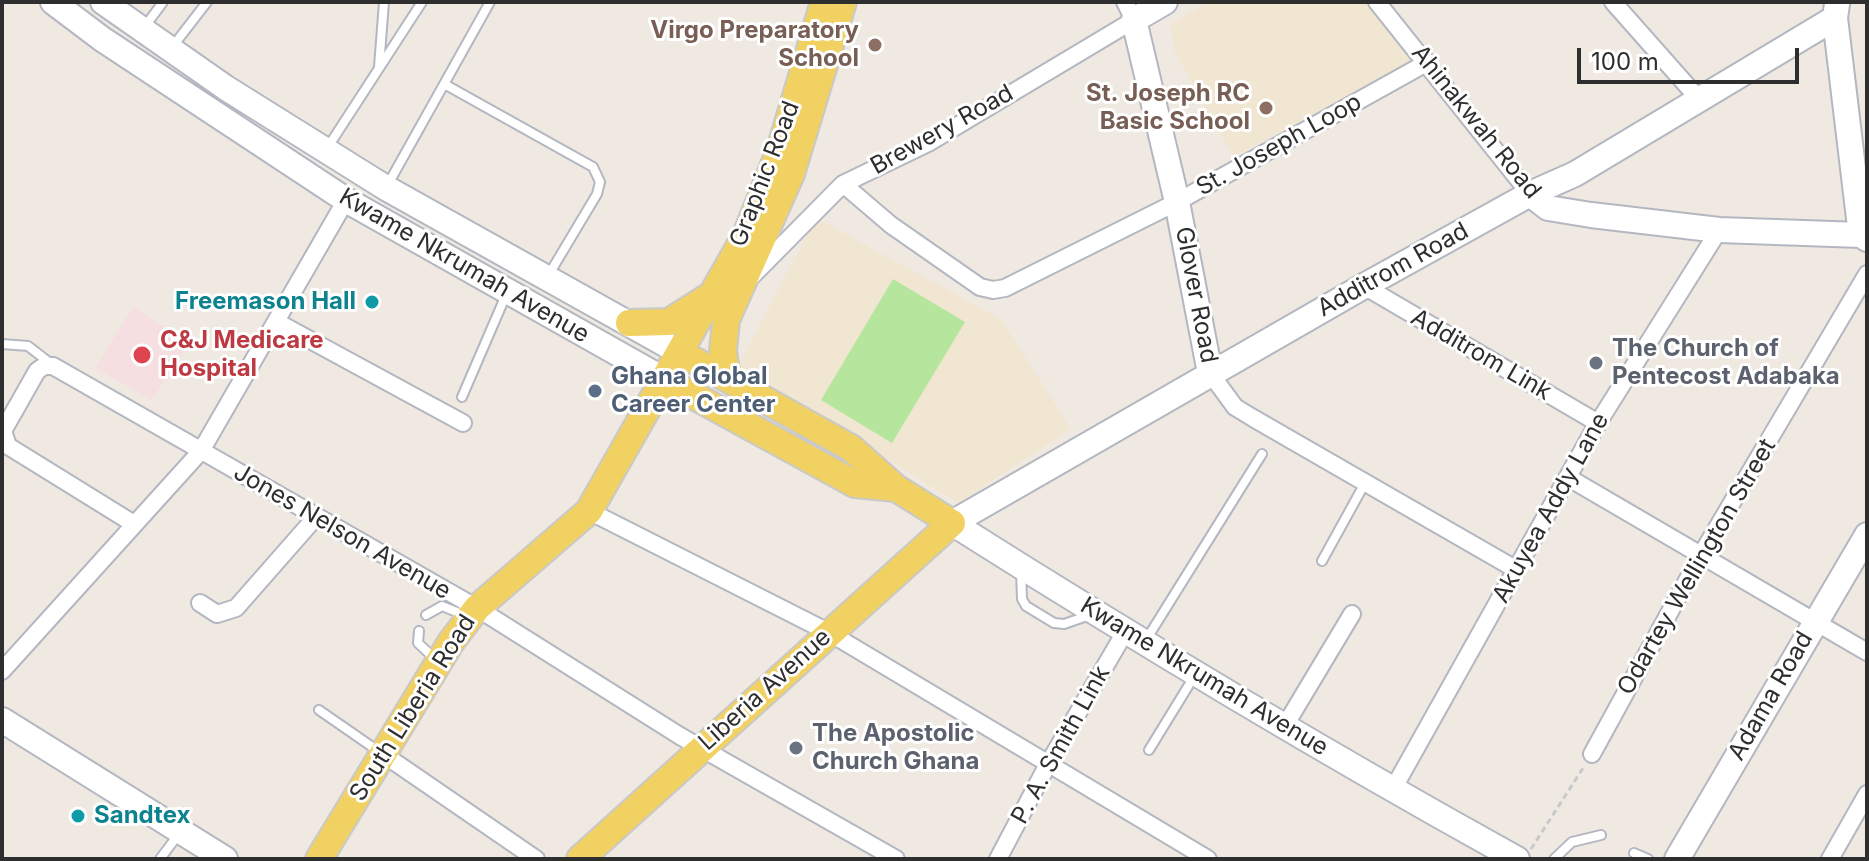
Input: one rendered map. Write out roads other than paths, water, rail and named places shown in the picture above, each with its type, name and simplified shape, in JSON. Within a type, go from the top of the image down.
[{"type":"main road","name":"Graphic Road","points":[[665,380],[746,235],[765,188],[824,2]]},
{"type":"main road","name":"Graphic Road","points":[[727,378],[723,330],[791,174],[843,2]]},
{"type":"main road","points":[[629,323],[669,322],[713,293]]},
{"type":"main road","name":"Kwame Nkrumah Avenue","points":[[681,353],[851,448],[896,488],[952,523]]},
{"type":"main road","name":"Kwame Nkrumah Avenue","points":[[665,380],[855,484],[896,488]]},
{"type":"main road","name":"South Liberia Road","points":[[319,859],[438,663],[473,612],[589,511],[665,380]]},
{"type":"main road","name":"Liberia Avenue","points":[[580,859],[952,523]]},
{"type":"street","name":"Kwame Nkrumah Avenue","points":[[53,2],[102,39],[346,200],[665,380]]},
{"type":"street","name":"Kwame Nkrumah Avenue","points":[[103,2],[386,188],[681,353]]},
{"type":"street","name":"Brewery Road","points":[[741,285],[776,255],[843,184],[930,142],[1129,11],[1165,2]]},
{"type":"street","name":"Ahinakwah Road","points":[[1377,2],[1428,62],[1530,194],[1548,208],[1719,230],[1864,237]]},
{"type":"street","points":[[1613,2],[1698,98]]},
{"type":"street","points":[[1836,10],[1864,237]]},
{"type":"street","name":"Additrom Road","points":[[952,523],[1364,286],[1530,194],[1575,174],[1836,10]]},
{"type":"street","name":"Glover Road","points":[[1129,11],[1177,202],[1210,373],[1235,407],[1517,570]]},
{"type":"street","name":"St. Joseph Loop","points":[[843,184],[891,225],[980,287],[993,290],[1005,288],[1177,202],[1428,62]]},
{"type":"street","name":"Ahinakwah Road","points":[[1575,174],[1591,215]]},
{"type":"street","points":[[2,671],[201,451],[346,200]]},
{"type":"street","name":"Akuyea Addy Lane","points":[[1392,791],[1598,423],[1719,230]]},
{"type":"street","name":"Odartey Wellington Street","points":[[1592,754],[1701,555],[1867,274]]},
{"type":"street","name":"Additrom Link","points":[[1364,286],[1598,423]]},
{"type":"street","points":[[277,322],[463,423]]},
{"type":"street","points":[[53,366],[37,371],[3,431],[3,439],[8,446],[134,524]]},
{"type":"street","name":"Jones Nelson Avenue","points":[[53,366],[896,859]]},
{"type":"street","points":[[1569,478],[1867,652]]},
{"type":"street","points":[[589,511],[828,632],[1047,766],[1208,859]]},
{"type":"street","points":[[200,603],[217,614],[236,608],[315,518]]},
{"type":"street","name":"Kwame Nkrumah Avenue","points":[[952,523],[1135,638],[1286,724],[1392,791],[1517,859]]},
{"type":"street","name":"Adama Road","points":[[1677,859],[1867,535]]},
{"type":"street","points":[[1286,724],[1352,614]]},
{"type":"street","name":"P. A. Smith Link","points":[[998,859],[1047,766],[1135,638]]},
{"type":"street","points":[[2,720],[225,859]]},
{"type":"street","points":[[383,754],[536,859]]},
{"type":"street","points":[[1830,859],[1867,794]]},
{"type":"lane","points":[[143,29],[163,2]]},
{"type":"lane","points":[[171,49],[207,2]]},
{"type":"lane","points":[[379,68],[384,2]]},
{"type":"lane","points":[[326,150],[422,2]]},
{"type":"lane","points":[[386,188],[490,2]]},
{"type":"lane","points":[[446,85],[593,167],[598,176],[597,194],[548,277]]},
{"type":"lane","points":[[462,397],[508,291]]},
{"type":"lane","points":[[2,344],[28,346],[53,366]]},
{"type":"lane","points":[[1135,638],[1262,454]]},
{"type":"lane","points":[[1322,561],[1365,483]]},
{"type":"lane","points":[[426,615],[442,606],[473,612]]},
{"type":"lane","points":[[419,631],[418,643],[438,663]]},
{"type":"lane","points":[[1149,750],[1196,674]]},
{"type":"lane","points":[[319,710],[383,754]]},
{"type":"lane","points":[[160,859],[181,831]]},
{"type":"lane","points":[[1554,859],[1572,842],[1601,835]]},
{"type":"lane","points":[[1634,853],[1648,859]]},
{"type":"place","name":"Virgo Preparatory School","points":[[875,45]]},
{"type":"place","name":"St. Joseph RC Basic School","points":[[1266,108]]},
{"type":"place","name":"Freemason Hall","points":[[372,302]]},
{"type":"place","name":"C&J Medicare Hospital","points":[[142,355]]},
{"type":"place","name":"The Church of Pentecost Adabaka","points":[[1596,363]]},
{"type":"place","name":"Ghana Global Career Center","points":[[595,391]]},
{"type":"place","name":"The Apostolic Church Ghana","points":[[796,748]]},
{"type":"place","name":"Sandtex","points":[[78,816]]}]
